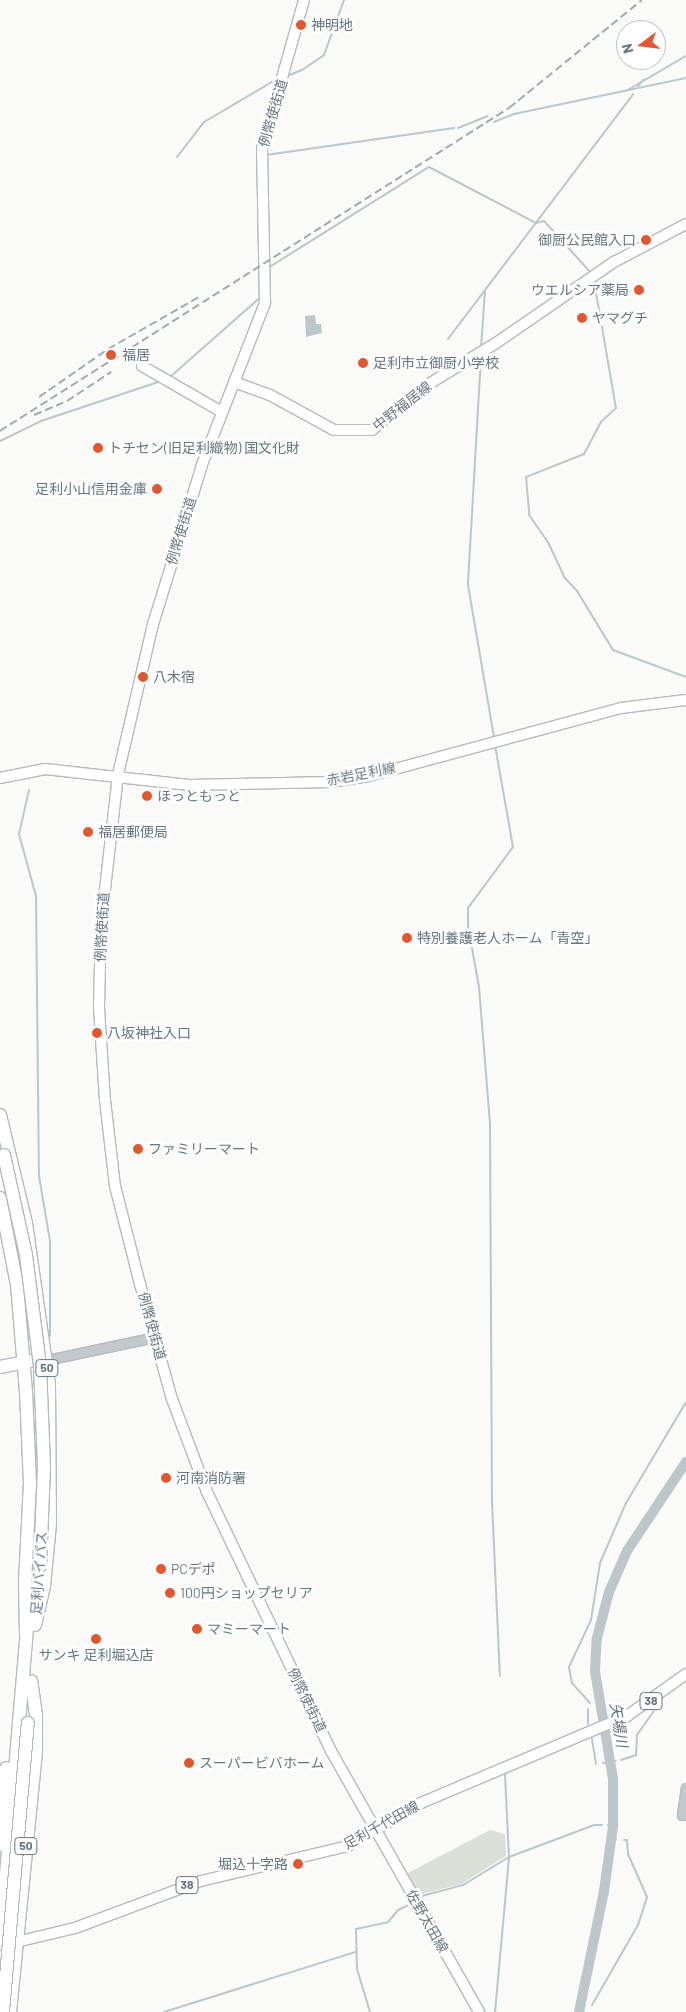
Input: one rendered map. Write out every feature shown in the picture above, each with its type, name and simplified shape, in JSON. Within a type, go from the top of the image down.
[{"type":"highway","name":"50","points":[[0,1115],[26,1223],[47,1360],[51,1497],[47,1557],[31,1630]]},
{"type":"highway","name":"足利バイパス","points":[[0,1136],[26,1255],[40,1366],[44,1467],[31,1630],[21,1698],[23,1723],[3,2012]]},
{"type":"highway","name":"足利バイパス","points":[[0,1171],[18,1256],[32,1368],[36,1467],[36,1565]]},
{"type":"highway","name":"50","points":[[0,1198],[17,1285],[24,1362],[30,1483],[24,1606],[31,1630]]},
{"type":"highway","points":[[0,1367],[47,1360]]},
{"type":"highway","name":"足利バイパス","points":[[0,1945],[23,1723],[31,1681],[31,1630]]},
{"type":"highway","name":"50","points":[[10,2012],[36,1752],[36,1716],[31,1681]]},
{"type":"highway","name":"50","points":[[0,1845],[11,1731],[21,1698]]},
{"type":"main road","name":"例幣使街道","points":[[304,0],[262,148],[266,297],[202,465],[153,624],[118,775],[101,924],[99,1008],[104,1086],[115,1186],[172,1400],[228,1541],[331,1751],[375,1831]]},
{"type":"main road","name":"中野福居線","points":[[234,382],[270,394],[334,430],[372,430],[424,387],[496,343],[614,262],[686,224]]},
{"type":"main road","points":[[142,366],[222,412]]},
{"type":"main road","name":"赤岩足利線","points":[[0,778],[45,769],[118,775],[189,785],[352,779],[621,708],[686,700]]},
{"type":"main road","name":"足利千代田線","points":[[0,1945],[84,1925],[201,1881],[339,1849],[375,1831],[421,1803],[596,1729],[644,1706],[686,1674]]},
{"type":"main road","name":"佐野太田線","points":[[375,1831],[479,2012]]},
{"type":"street","points":[[47,1360],[155,1337]]},
{"type":"street","points":[[682,1815],[686,1788]]},
{"type":"shaded area","points":[[315,315],[316,324],[321,324],[322,333],[306,337],[305,316]]},
{"type":"shaded area","points":[[490,1830],[505,1834],[506,1856],[461,1884],[418,1895],[406,1874]]},
{"type":"waterway","points":[[287,76],[302,70],[324,55],[344,0]]},
{"type":"waterway","points":[[626,91],[686,56]]},
{"type":"waterway","points":[[494,122],[514,114],[686,78]]},
{"type":"waterway","points":[[177,157],[204,122],[277,79]]},
{"type":"waterway","points":[[638,86],[643,80]]},
{"type":"waterway","points":[[448,339],[633,94]]},
{"type":"waterway","points":[[458,128],[488,116]]},
{"type":"waterway","points":[[266,155],[454,128]]},
{"type":"waterway","points":[[271,266],[429,167],[536,223],[544,221],[592,274]]},
{"type":"waterway","points":[[594,281],[616,408],[601,422],[584,454],[526,477],[529,515],[548,542],[565,578],[577,591],[613,650],[686,677]]},
{"type":"waterway","points":[[481,348],[485,291]]},
{"type":"waterway","points":[[170,377],[262,296]]},
{"type":"waterway","points":[[481,357],[468,585],[494,737]]},
{"type":"waterway","points":[[0,441],[41,421],[161,381]]},
{"type":"waterway","points":[[495,745],[513,847],[468,908],[468,926],[479,987],[490,1123],[492,1502],[500,1676]]},
{"type":"waterway","points":[[29,790],[19,834],[36,896],[39,1176],[50,1241],[50,1336]]},
{"type":"waterway","points":[[590,1703],[572,1683],[569,1667],[591,1620],[600,1563],[626,1503],[686,1402]]},
{"type":"waterway","name":"矢場川","points":[[579,2012],[604,1891],[613,1826],[613,1779],[595,1671],[597,1638],[609,1592],[627,1551],[686,1462]]},
{"type":"waterway","points":[[588,1709],[588,1724]]},
{"type":"waterway","points":[[621,1760],[636,1755],[637,1735],[654,1711]]},
{"type":"waterway","points":[[592,1739],[596,1764]]},
{"type":"waterway","name":"矢場川","points":[[603,1763],[616,1761]]},
{"type":"waterway","points":[[495,2012],[509,1857],[505,1774]]},
{"type":"waterway","points":[[422,1896],[463,1885],[509,1857],[594,1825],[602,1825]]},
{"type":"waterway","name":"矢場川","points":[[608,1825],[613,1826]]},
{"type":"waterway","name":"矢場川","points":[[611,1839],[616,1839]]},
{"type":"waterway","points":[[592,2005],[638,1925],[647,1897],[628,1854],[627,1840],[624,1840]]},
{"type":"waterway","points":[[370,2012],[357,1969],[356,1929],[388,1922],[398,1910],[411,1904]]},
{"type":"waterway","points":[[164,2012],[356,1952]]},
{"type":"railway","points":[[0,431],[509,108],[642,0]]},
{"type":"railway","points":[[39,397],[108,349],[199,297]]},
{"type":"railway","points":[[34,415],[67,401],[111,372]]},
{"type":"place","name":"神明地","points":[[301,25]]},
{"type":"place","name":"御厨公民館入口","points":[[646,240]]},
{"type":"place","name":"ウエルシア薬局","points":[[639,290]]},
{"type":"place","name":"ヤマグチ","points":[[582,318]]},
{"type":"place","name":"福居","points":[[111,355]]},
{"type":"place","name":"足利市立御厨小学校","points":[[363,363]]},
{"type":"place","name":"トチセン(旧足利織物) 国文化財","points":[[98,448]]},
{"type":"place","name":"足利小山信用金庫","points":[[157,489]]},
{"type":"place","name":"八木宿","points":[[143,677]]},
{"type":"place","name":"ほっともっと","points":[[147,796]]},
{"type":"place","name":"福居郵便局","points":[[88,832]]},
{"type":"place","name":"特別養護老人ホーム「青空」","points":[[407,938]]},
{"type":"place","name":"八坂神社入口","points":[[97,1033]]},
{"type":"place","name":"ファミリーマート","points":[[138,1149]]},
{"type":"place","name":"河南消防署","points":[[166,1478]]},
{"type":"place","name":"PCデポ","points":[[161,1569]]},
{"type":"place","name":"100円ショップセリア","points":[[170,1593]]},
{"type":"place","name":"マミーマート","points":[[197,1629]]},
{"type":"place","name":"サンキ 足利堀込店","points":[[96,1639]]},
{"type":"place","name":"スーパービバホーム","points":[[189,1763]]},
{"type":"place","name":"堀込十字路","points":[[298,1864]]}]
